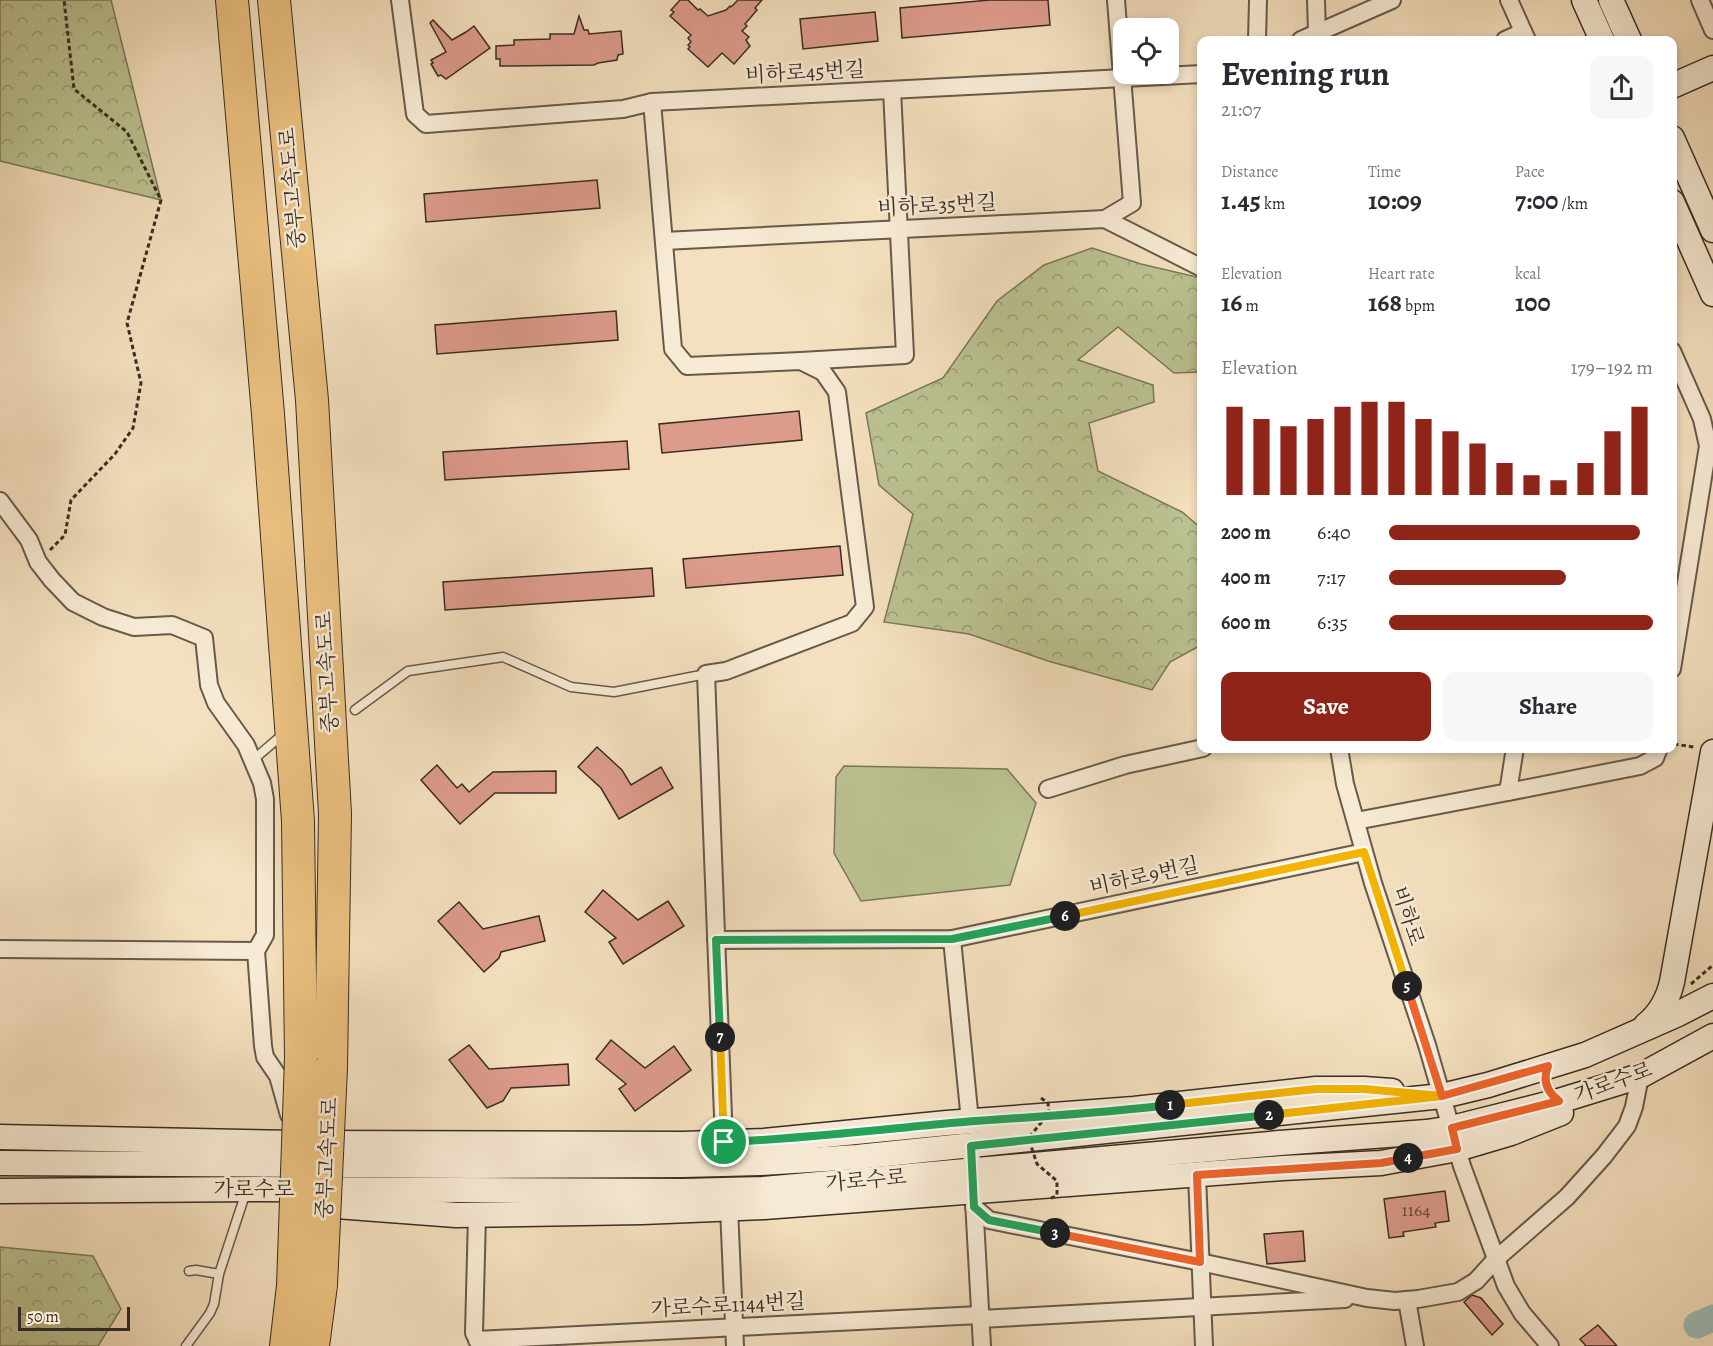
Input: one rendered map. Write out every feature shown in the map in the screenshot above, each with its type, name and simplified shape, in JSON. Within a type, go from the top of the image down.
[{"type":"highway","name":"중부고속도로","points":[[232,0],[268,414],[298,821],[307,1285],[313,1346]]},
{"type":"highway","name":"중부고속도로","points":[[274,0],[312,400],[335,814],[331,1068],[307,1285],[286,1346]]},
{"type":"main road","points":[[1584,0],[1600,36]]},
{"type":"main road","points":[[1611,0],[1627,36]]},
{"type":"main road","points":[[1677,84],[1713,68]]},
{"type":"main road","points":[[1677,147],[1708,204],[1713,231]]},
{"type":"main road","points":[[1677,217],[1713,294]]},
{"type":"main road","points":[[1636,1032],[1658,1013],[1672,984],[1708,750]]},
{"type":"main road","points":[[1676,1015],[1713,986]]},
{"type":"main road","name":"가로수로","points":[[0,1164],[683,1165],[821,1160],[971,1146],[1442,1096],[1585,1055],[1713,996]]},
{"type":"main road","name":"가로수로","points":[[0,1191],[974,1190],[1280,1143],[1427,1132],[1454,1138],[1559,1101],[1640,1076],[1713,1036]]},
{"type":"main road","points":[[170,1190],[446,1214],[631,1213],[1381,1163],[1454,1138],[1511,1133],[1561,1114],[1640,1076],[1713,1045]]},
{"type":"main road","points":[[1640,1076],[1713,1057]]},
{"type":"main road","points":[[1548,1066],[1545,1082],[1548,1090],[1559,1101]]},
{"type":"main road","name":"가로수로","points":[[0,1137],[295,1143],[724,1142],[775,1140],[970,1121],[1134,1110],[1316,1089],[1364,1089],[1442,1096]]},
{"type":"street","name":"비하로45번길","points":[[400,0],[415,114],[426,124],[623,109],[652,102],[1113,78]]},
{"type":"street","points":[[1116,0],[1117,18]]},
{"type":"street","points":[[1257,36],[1258,0]]},
{"type":"street","points":[[1316,0],[1317,33]]},
{"type":"street","points":[[1310,36],[1392,0]]},
{"type":"street","points":[[1509,0],[1525,36]]},
{"type":"street","points":[[1700,0],[1713,30]]},
{"type":"street","name":"비하로45번길","points":[[1179,75],[1197,74]]},
{"type":"street","points":[[1105,219],[1132,202],[1122,84]]},
{"type":"street","points":[[652,102],[673,349],[687,366],[801,361],[905,355],[892,90]]},
{"type":"street","name":"비하로35번길","points":[[664,241],[1105,219],[1197,265]]},
{"type":"street","points":[[724,1142],[706,674],[726,671],[852,623],[865,607],[837,392],[823,372],[801,361]]},
{"type":"street","points":[[1677,362],[1702,419],[1708,446],[1677,638]]},
{"type":"street","points":[[0,501],[29,540],[38,562],[73,602],[103,617],[134,627],[172,625],[204,638],[209,685],[216,704],[246,745],[262,783],[265,799],[265,935],[256,951],[263,1046],[265,1057],[278,1076],[295,1143]]},
{"type":"street","points":[[1048,789],[1125,765],[1197,749]]},
{"type":"street","name":"비하로","points":[[1340,753],[1345,784],[1364,852],[1462,1166],[1506,1286],[1522,1312],[1550,1346]]},
{"type":"street","points":[[1508,792],[1514,753]]},
{"type":"street","points":[[1356,821],[1640,766],[1655,758],[1657,753]]},
{"type":"street","name":"비하로9번길","points":[[716,940],[952,939],[1364,852]]},
{"type":"street","points":[[952,939],[970,1121]]},
{"type":"street","points":[[0,950],[256,951]]},
{"type":"street","points":[[974,1190],[989,1220],[1367,1298],[1407,1300],[1458,1292],[1476,1281],[1496,1259],[1567,1197],[1604,1156],[1627,1126],[1634,1107],[1640,1076]]},
{"type":"street","points":[[971,1146],[982,1346]]},
{"type":"street","points":[[1197,1175],[1204,1346]]},
{"type":"street","points":[[729,1208],[735,1346]]},
{"type":"street","points":[[477,1215],[474,1333],[479,1343]]},
{"type":"street","name":"가로수로1144번길","points":[[479,1343],[734,1327],[1367,1298]]},
{"type":"street","points":[[1407,1300],[1415,1346]]},
{"type":"lane","points":[[355,710],[408,671],[503,657],[571,687],[614,692],[706,674]]},
{"type":"lane","points":[[253,760],[281,736]]},
{"type":"lane","points":[[186,1346],[214,1304],[219,1274],[244,1198]]},
{"type":"lane","points":[[189,1271],[219,1274]]},
{"type":"path","points":[[38,562],[65,535],[71,500],[115,454],[133,428],[141,383],[128,323],[161,200],[127,132],[74,89],[64,0]]},
{"type":"path","points":[[1677,745],[1708,750]]},
{"type":"path","points":[[1041,1098],[1047,1103],[1049,1113],[1031,1135],[1030,1143],[1037,1164],[1057,1181],[1057,1194],[1051,1198]]},
{"type":"green space","points":[[0,0],[111,0],[161,200],[0,161]]},
{"type":"green space","points":[[1092,248],[1141,264],[1197,277],[1197,372],[1174,373],[1118,327],[1078,360],[1153,385],[1154,402],[1089,423],[1098,471],[1182,512],[1197,525],[1197,647],[1170,662],[1152,690],[1048,661],[969,634],[884,622],[913,514],[879,485],[866,413],[943,378],[997,301],[1044,265]]},
{"type":"green space","points":[[844,766],[1007,769],[1036,803],[1010,885],[861,901],[834,853],[836,777]]},
{"type":"green space","points":[[0,1247],[93,1256],[121,1309],[98,1346],[0,1346]]},
{"type":"building","points":[[680,0],[688,0],[708,16],[726,10],[738,0],[762,0],[742,31],[749,37],[746,40],[750,46],[734,64],[722,53],[708,67],[688,49],[691,42],[688,38],[691,35],[670,16],[674,12],[671,10]]},
{"type":"building","points":[[990,0],[1048,0],[1050,25],[902,38],[900,8]]},
{"type":"building","points":[[875,12],[878,41],[803,49],[800,19]]},
{"type":"building","points":[[579,16],[584,30],[588,30],[589,34],[621,31],[623,54],[618,55],[617,60],[594,65],[500,66],[500,59],[496,59],[496,46],[514,45],[514,40],[550,39],[550,34],[574,34]]},
{"type":"building","points":[[433,20],[452,40],[474,26],[490,48],[446,79],[441,75],[438,76],[431,60],[446,52],[430,23]]},
{"type":"building","points":[[597,180],[600,208],[426,222],[424,194]]},
{"type":"building","points":[[616,311],[618,340],[437,354],[435,325]]},
{"type":"building","points":[[799,411],[802,440],[662,453],[659,424]]},
{"type":"building","points":[[627,441],[629,469],[445,480],[443,452]]},
{"type":"building","points":[[840,546],[843,575],[686,588],[683,559]]},
{"type":"building","points":[[652,568],[654,596],[445,610],[443,582]]},
{"type":"building","points":[[597,747],[622,770],[631,785],[661,767],[673,788],[619,819],[601,788],[578,767]]},
{"type":"building","points":[[437,765],[457,788],[462,784],[469,792],[493,772],[556,771],[556,793],[495,793],[460,824],[421,780]]},
{"type":"building","points":[[603,890],[638,920],[668,901],[684,926],[623,964],[609,942],[616,938],[585,912]]},
{"type":"building","points":[[459,902],[483,929],[539,916],[545,941],[501,952],[499,958],[484,972],[438,921]]},
{"type":"building","points":[[611,1040],[645,1068],[674,1046],[691,1070],[635,1111],[619,1089],[626,1084],[596,1059]]},
{"type":"building","points":[[469,1045],[489,1069],[568,1064],[569,1085],[511,1088],[503,1101],[487,1108],[449,1060]]},
{"type":"building","points":[[1445,1191],[1449,1221],[1435,1223],[1436,1227],[1403,1232],[1404,1236],[1389,1238],[1384,1199]]},
{"type":"building","points":[[1303,1231],[1305,1261],[1267,1264],[1264,1234]]},
{"type":"building","points":[[1472,1295],[1481,1298],[1503,1324],[1492,1335],[1464,1302]]},
{"type":"building","points":[[1598,1325],[1617,1346],[1586,1346],[1580,1339]]},
{"type":"waterway","points":[[1697,1325],[1713,1318]]},
{"type":"route","points":[[724,1142],[716,940],[952,939],[1364,852],[1442,1096],[1488,1085],[1548,1066],[1545,1082],[1548,1090],[1559,1101],[1452,1128],[1457,1149],[1423,1156],[1381,1163],[1197,1175],[1200,1262],[989,1220],[974,1207],[971,1146],[1442,1096],[1364,1089],[1316,1089],[1134,1110],[970,1121],[764,1141],[724,1142]]}]
